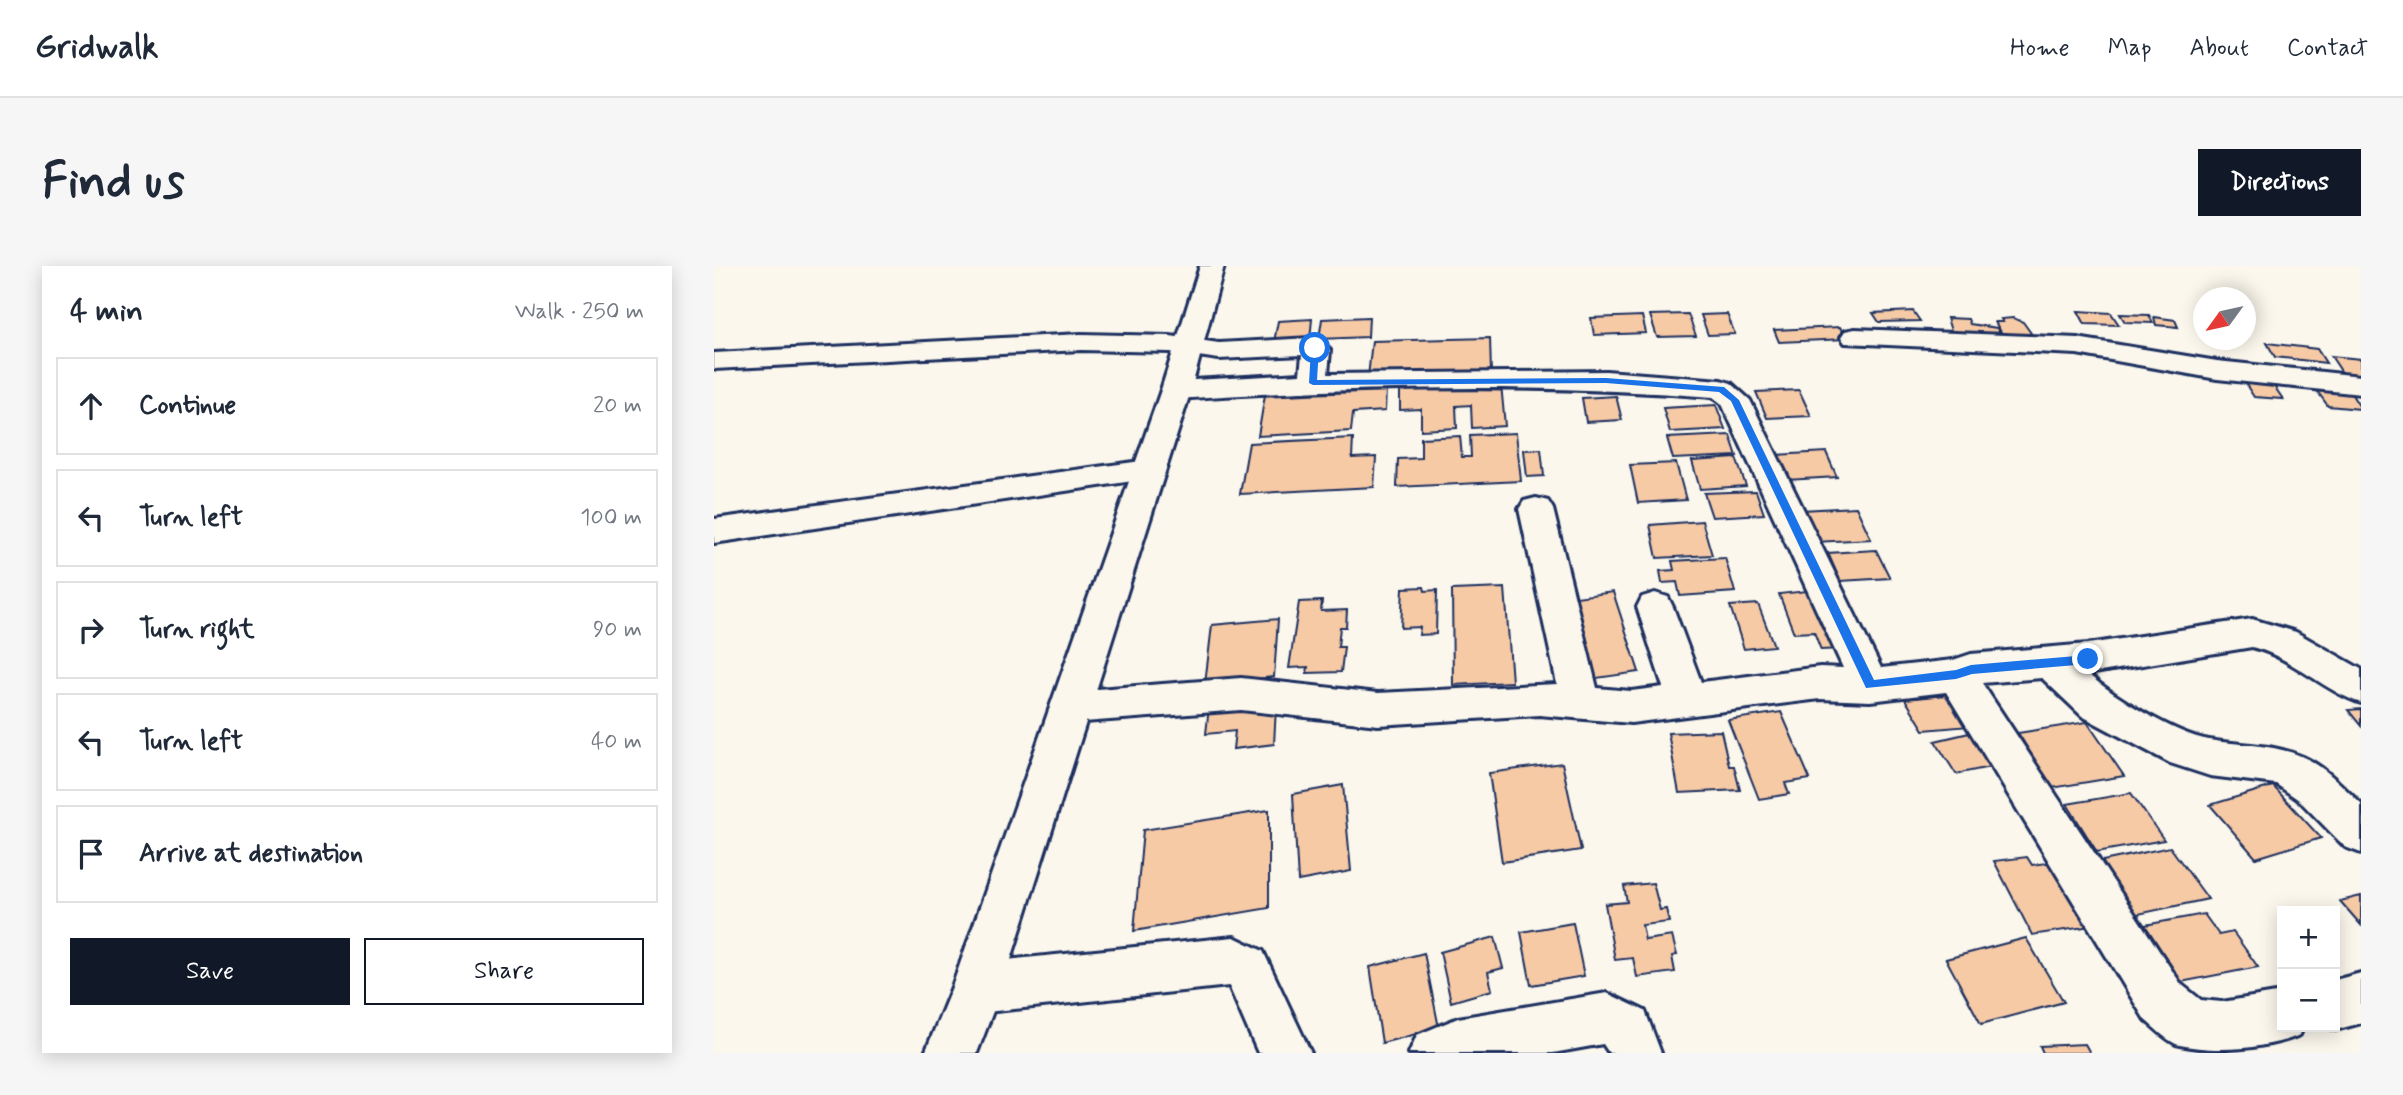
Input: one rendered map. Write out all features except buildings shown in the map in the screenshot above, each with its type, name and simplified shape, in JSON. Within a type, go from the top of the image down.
[{"type":"street","points":[[951,1053],[977,988],[1176,390],[1212,266]]},
{"type":"street","points":[[1855,337],[2077,346],[2217,370],[2361,386]]},
{"type":"street","points":[[714,361],[1081,342],[1190,346],[1219,351],[1313,347],[1316,350],[1313,383]]},
{"type":"street","points":[[1176,390],[1313,383],[1606,380],[1721,389],[1734,400],[1870,685]]},
{"type":"street","points":[[714,531],[1149,470]]},
{"type":"street","points":[[1536,509],[1581,703]]},
{"type":"street","points":[[1655,607],[1688,702]]},
{"type":"street","points":[[1070,707],[1241,694],[1378,709],[1528,699],[1631,707],[1688,702],[1821,683],[1870,685],[1956,675],[1971,669],[2050,662],[2252,634],[2276,637],[2301,649],[2361,687]]},
{"type":"street","points":[[2050,662],[2096,705],[2144,727],[2185,751],[2210,758],[2271,763],[2291,771],[2314,787],[2361,833]]},
{"type":"street","points":[[1956,675],[2163,1002],[2191,1025],[2222,1028],[2277,1018]]},
{"type":"street","points":[[977,988],[1234,961],[1246,968],[1285,1053]]},
{"type":"street","points":[[2340,1004],[2361,998]]},
{"type":"street","points":[[1435,1053],[1458,1045],[1607,1018],[1627,1029],[1635,1053]]},
{"type":"route","points":[[1315,348],[1313,383],[1606,380],[1721,389],[1734,400],[1870,685],[1956,675],[1971,669],[2088,659]]}]
